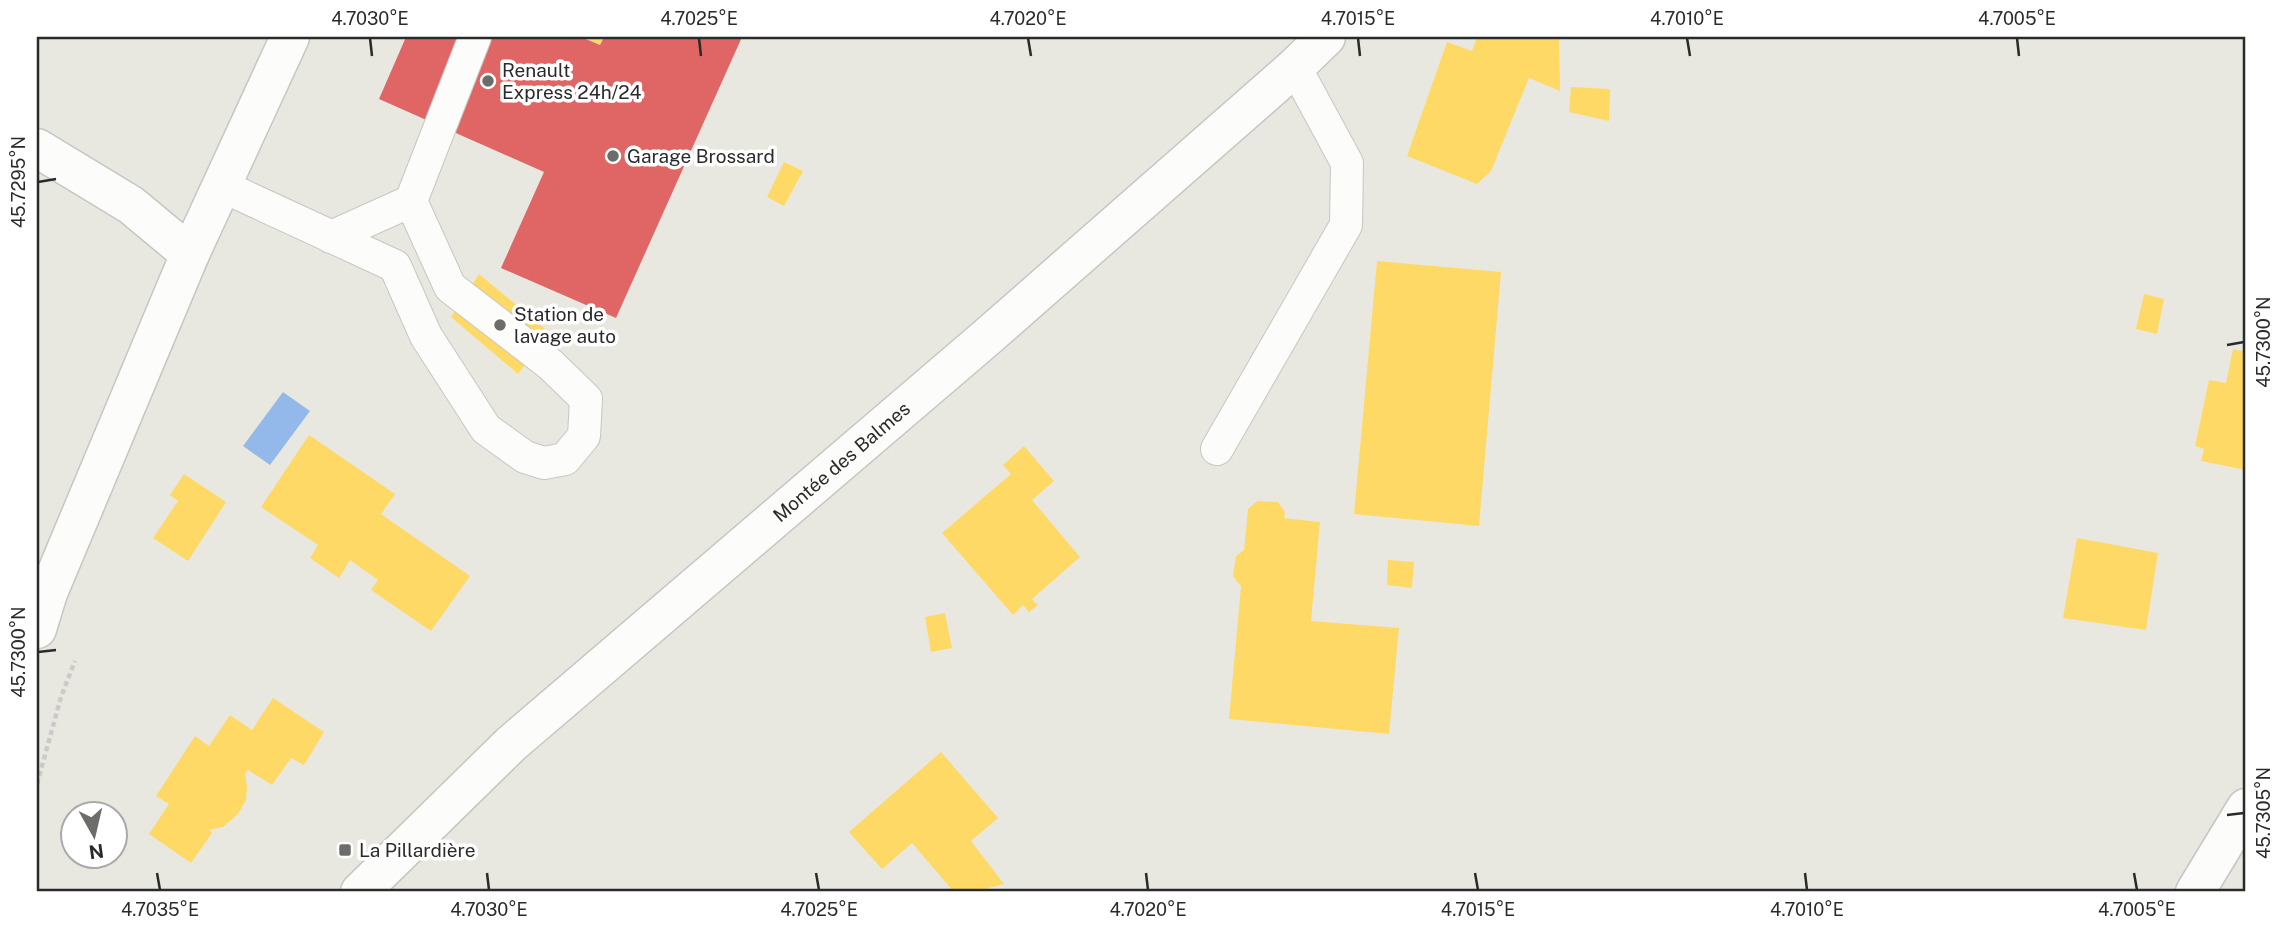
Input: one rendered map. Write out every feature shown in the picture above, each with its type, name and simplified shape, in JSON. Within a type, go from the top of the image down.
[{"type":"street","points":[[37,629],[48,593],[190,254],[290,37]]},
{"type":"street","name":"Montée des Balmes","points":[[360,892],[512,744],[966,356],[1296,67],[1326,37]]},
{"type":"street","points":[[37,148],[131,205],[190,254]]},
{"type":"street","points":[[2195,892],[2246,808]]},
{"type":"lane","points":[[331,237],[411,201],[475,37]]},
{"type":"lane","points":[[1217,449],[1346,225],[1347,163],[1296,67]]},
{"type":"lane","points":[[222,186],[395,266],[426,336],[486,429],[525,457],[544,463],[565,459],[584,436],[586,399],[551,365],[450,287],[411,201]]},
{"type":"water","points":[[283,392],[310,411],[270,465],[243,446]]},
{"type":"building: Logements","points":[[581,37],[604,37],[600,45]]},
{"type":"building: Logements","points":[[1477,37],[1559,37],[1560,91],[1529,78],[1491,171],[1477,184],[1407,156],[1447,42],[1472,51]]},
{"type":"building: Logements","points":[[1571,87],[1610,89],[1609,121],[1569,112]]},
{"type":"building: Logements","points":[[784,162],[803,171],[784,206],[767,197]]},
{"type":"building: Logements","points":[[1377,261],[1501,272],[1479,526],[1354,514]]},
{"type":"building: Logements","name":"Station de lavage auto","points":[[479,274],[550,333],[518,374],[451,317]]},
{"type":"building: Logements","points":[[2144,294],[2164,299],[2157,334],[2136,329]]},
{"type":"building: Logements","points":[[2233,349],[2246,352],[2246,470],[2201,461],[2204,449],[2195,446],[2209,380],[2226,383]]},
{"type":"building: Logements","points":[[309,435],[395,494],[381,514],[470,576],[431,631],[371,590],[378,580],[350,560],[339,578],[310,558],[318,545],[261,507]]},
{"type":"building: Logements","points":[[1024,446],[1054,481],[1032,500],[1080,557],[1032,599],[1038,605],[1029,612],[1023,605],[1013,615],[942,533],[1011,474],[1003,465]]},
{"type":"building: Logements","points":[[184,474],[226,502],[188,561],[153,538],[178,501],[170,495]]},
{"type":"building: Logements","points":[[1257,501],[1278,502],[1285,512],[1284,518],[1320,522],[1311,621],[1399,628],[1389,734],[1229,719],[1241,586],[1233,576],[1236,556],[1244,550],[1248,509]]},
{"type":"building: Logements","points":[[2077,538],[2158,553],[2146,630],[2063,618]]},
{"type":"building: Logements","points":[[1388,560],[1414,562],[1412,588],[1387,585]]},
{"type":"building: Logements","points":[[945,613],[952,648],[931,652],[925,617]]},
{"type":"building: Logements","points":[[273,698],[324,732],[304,765],[291,758],[272,785],[248,770],[245,773],[246,800],[238,814],[223,827],[209,830],[212,833],[191,863],[149,834],[169,804],[156,796],[195,736],[209,746],[230,715],[252,730]]},
{"type":"building: Logements","points":[[941,752],[998,818],[971,841],[1004,884],[973,892],[954,892],[912,843],[882,869],[849,832]]},
{"type":"building: Commerces","points":[[406,37],[581,37],[600,45],[604,37],[742,37],[616,318],[501,268],[544,172],[379,99]]},
{"type":"place","name":"Renault Express 24h/24","points":[[488,81]]},
{"type":"place","name":"Garage Brossard","points":[[613,156]]},
{"type":"place","name":"Station de lavage auto","points":[[500,325]]},
{"type":"place","name":"La Pillardière","points":[[345,850]]}]
